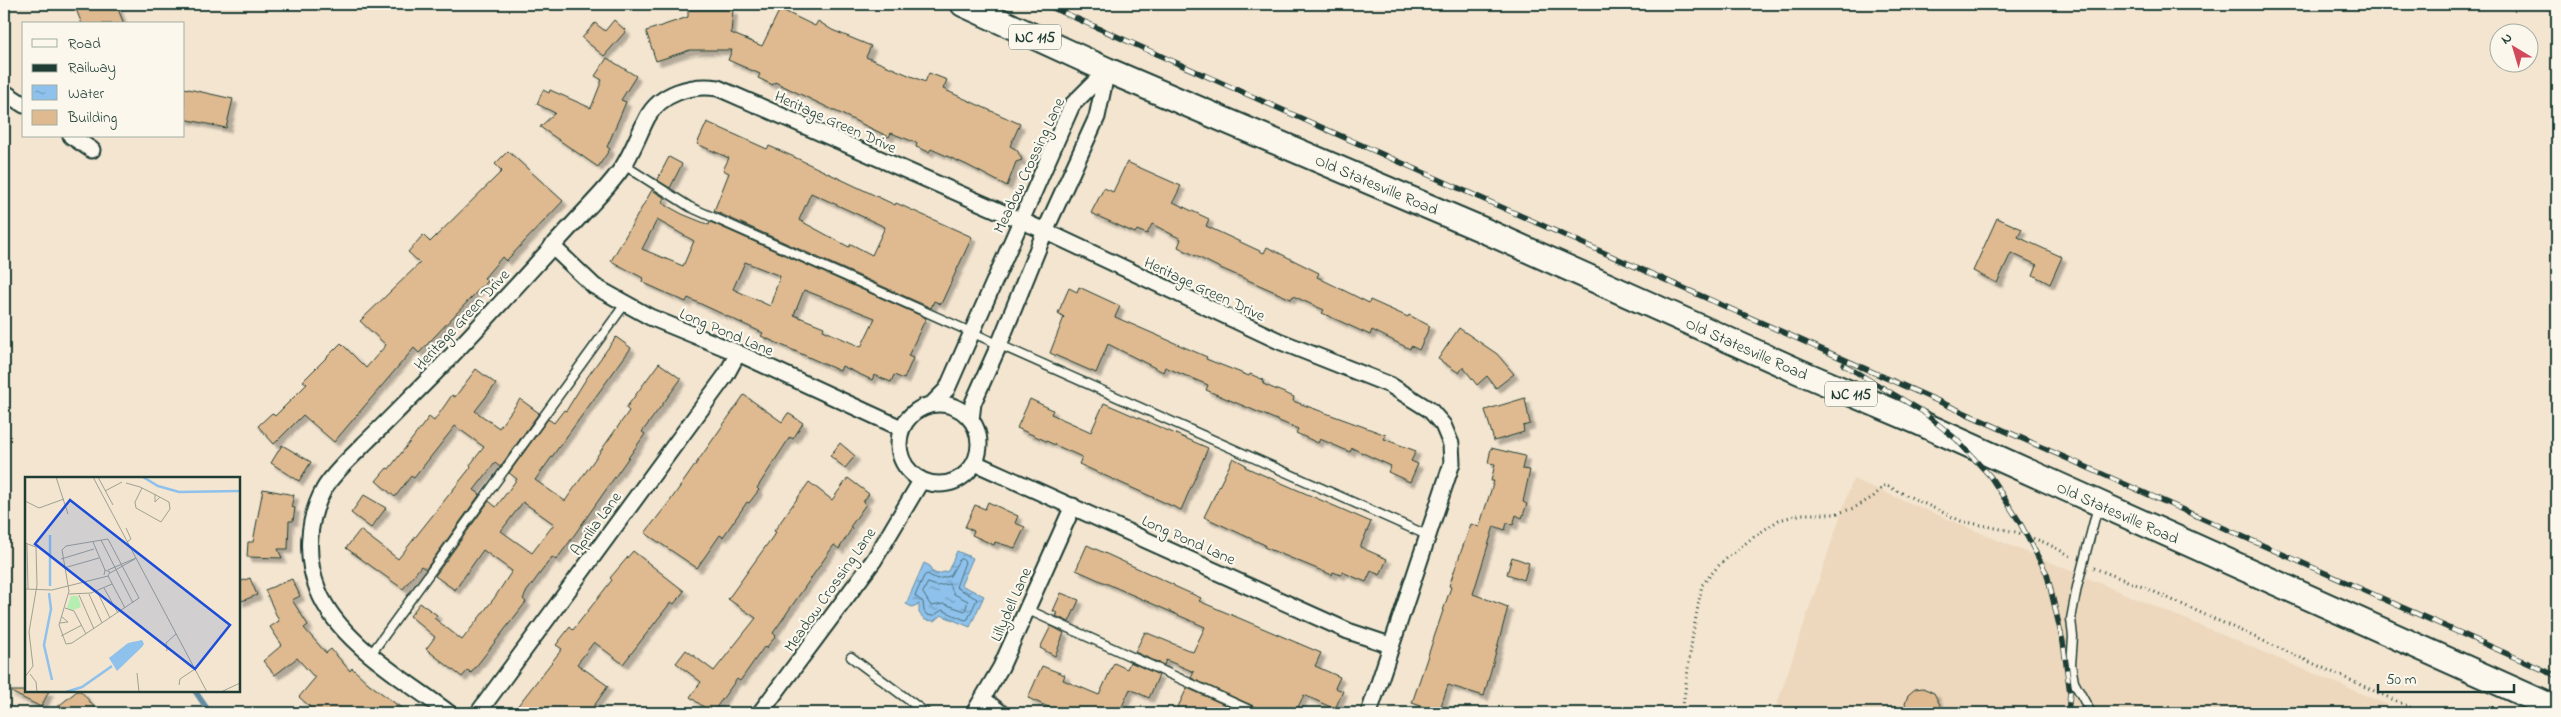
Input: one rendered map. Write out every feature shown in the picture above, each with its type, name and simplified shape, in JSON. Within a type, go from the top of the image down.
[{"type":"main road","name":"Old Statesville Road","points":[[963,4],[1107,70],[1481,229],[2556,710]]},
{"type":"street","name":"Meadow Crossing Lane","points":[[901,428],[916,411],[932,404],[947,389],[1072,105],[1107,70]]},
{"type":"street","points":[[971,420],[973,403],[999,345],[1044,231],[1098,117],[1107,70]]},
{"type":"street","name":"Heritage Green Drive","points":[[449,713],[347,634],[333,616],[318,592],[310,566],[309,540],[313,517],[324,490],[344,465],[463,344],[612,182],[624,165],[648,116],[662,102],[680,91],[700,86],[718,88],[1044,231],[1279,341],[1390,385],[1413,397],[1430,410],[1451,444],[1452,463],[1368,713]]},
{"type":"street","points":[[4,92],[22,104]]},
{"type":"street","points":[[74,138],[92,150]]},
{"type":"street","name":"Long Pond Lane","points":[[552,246],[594,286],[625,304],[650,317],[738,353],[901,428]]},
{"type":"street","name":"Aprilia Lane","points":[[478,713],[726,375],[738,353]]},
{"type":"street","points":[[901,428],[898,439],[899,456],[907,471],[921,481],[936,485],[952,483],[965,475],[975,463],[979,448],[978,434],[971,420],[960,410],[947,405],[932,404]]},
{"type":"street","name":"Long Pond Lane","points":[[975,463],[1348,631],[1390,645]]},
{"type":"street","name":"Meadow Crossing Lane","points":[[760,713],[874,560],[921,481]]},
{"type":"street","name":"Lillydell Lane","points":[[974,713],[1001,667],[1073,506]]},
{"type":"street","points":[[983,699],[1000,713]]},
{"type":"lane","points":[[624,165],[690,207],[1429,536]]},
{"type":"lane","points":[[371,654],[625,304]]},
{"type":"lane","points":[[2091,713],[2074,682],[2071,664],[2073,637],[2071,619],[2083,562],[2099,504]]},
{"type":"lane","points":[[1026,609],[1256,713]]},
{"type":"lane","points":[[851,657],[926,713]]},
{"type":"path","points":[[1682,713],[1702,585],[1720,564],[1752,538],[1779,520],[1802,514],[1835,514],[1854,508],[1873,497],[1885,485],[1961,521],[2016,532],[2046,543],[2083,562],[2423,713]]},
{"type":"shaded area","points":[[1853,479],[2407,713],[1774,713]]},
{"type":"water","points":[[957,551],[973,558],[961,585],[984,596],[970,627],[941,615],[934,621],[925,620],[919,613],[919,604],[912,607],[906,604],[924,563],[930,566],[931,571],[937,574],[948,571]]},
{"type":"building","points":[[84,4],[116,4],[123,22],[81,22],[75,7]]},
{"type":"building","points":[[780,9],[815,26],[818,21],[832,30],[871,46],[866,57],[925,82],[929,73],[947,80],[943,89],[1020,124],[1010,146],[1017,150],[1022,160],[1016,162],[1007,186],[931,149],[929,152],[916,147],[917,143],[891,133],[889,137],[775,82],[773,85],[758,78],[760,74],[728,60],[732,50],[690,50],[656,61],[646,31],[688,17],[688,10],[733,10],[731,33],[762,46]]},
{"type":"building","points":[[614,20],[626,31],[604,56],[582,38],[595,23],[605,31]]},
{"type":"building","points":[[607,58],[636,76],[621,100],[626,102],[607,147],[610,149],[598,167],[540,127],[555,113],[537,104],[543,90],[549,93],[550,90],[591,108],[602,80],[595,76]]},
{"type":"building","points":[[185,88],[233,99],[226,128],[185,119]]},
{"type":"building","points":[[707,122],[767,149],[769,146],[895,205],[896,203],[972,237],[941,304],[934,301],[931,308],[714,211],[729,173],[723,170],[729,158],[697,144]],"holes":[[[811,193],[885,227],[872,255],[851,244],[849,247],[799,220]]]},
{"type":"building","points":[[508,151],[563,201],[506,261],[502,257],[484,278],[487,281],[419,353],[414,348],[334,442],[303,415],[274,444],[258,426],[272,413],[275,416],[307,384],[303,381],[341,343],[366,368],[386,345],[360,321],[420,263],[408,252],[423,235],[430,242],[502,171],[495,164]]},
{"type":"building","points":[[669,157],[682,164],[670,188],[657,180]]},
{"type":"building","points":[[1127,162],[1181,186],[1173,202],[1209,219],[1206,226],[1264,253],[1267,247],[1319,273],[1317,277],[1369,303],[1370,300],[1408,317],[1409,315],[1430,326],[1419,350],[1411,346],[1410,349],[1372,330],[1370,335],[1322,313],[1324,310],[1293,296],[1291,299],[1216,266],[1178,247],[1181,239],[1152,224],[1147,234],[1137,230],[1135,233],[1091,213],[1104,188],[1113,192]]},
{"type":"building","points":[[652,190],[665,198],[662,203],[682,214],[709,225],[710,222],[926,318],[908,356],[913,358],[904,379],[894,375],[891,382],[874,375],[872,380],[842,366],[840,371],[761,336],[763,333],[688,298],[686,302],[642,282],[643,278],[611,261]],"holes":[[[657,220],[694,241],[683,266],[642,249]],[[745,262],[780,276],[770,306],[733,289]],[[804,290],[875,318],[861,347],[823,330],[824,327],[794,315]]]},
{"type":"building","points":[[1997,218],[2022,229],[2018,237],[2062,257],[2050,284],[2033,275],[2037,265],[2011,253],[1997,283],[1973,271]]},
{"type":"building","points":[[1079,287],[1120,306],[1115,317],[1207,357],[1206,359],[1264,380],[1263,384],[1294,397],[1293,401],[1386,435],[1384,439],[1416,451],[1411,461],[1418,464],[1410,482],[1388,472],[1391,466],[1352,448],[1350,452],[1320,439],[1318,443],[1296,433],[1298,429],[1206,390],[1208,385],[1165,367],[1163,372],[1108,344],[1096,373],[1050,353],[1064,317],[1058,313],[1069,288],[1077,292]]},
{"type":"building","points":[[1459,328],[1497,354],[1514,374],[1496,388],[1487,376],[1477,385],[1463,367],[1459,373],[1438,359]]},
{"type":"building","points":[[616,337],[631,348],[535,480],[565,501],[629,411],[626,408],[659,363],[681,379],[642,432],[645,434],[568,544],[556,560],[552,557],[527,591],[523,599],[526,602],[471,673],[468,670],[462,677],[426,649],[435,637],[410,616],[420,603],[437,615],[434,618],[462,640],[495,597],[512,571],[483,550],[455,590],[435,576],[489,501],[496,507],[517,479],[509,473],[548,419],[554,423],[564,410],[566,411]],"holes":[[[523,502],[554,524],[532,553],[501,531]]]},
{"type":"building","points":[[476,369],[496,384],[475,411],[499,428],[520,399],[539,413],[500,467],[495,463],[474,490],[480,494],[426,569],[421,566],[403,589],[346,548],[360,530],[398,559],[471,467],[470,465],[484,447],[455,426],[414,478],[411,476],[395,497],[376,481],[387,468],[389,469],[429,417],[434,421],[452,395],[455,397]]},
{"type":"building","points":[[744,395],[782,422],[788,413],[803,423],[793,439],[790,437],[757,488],[759,490],[749,503],[747,502],[723,537],[720,535],[697,568],[645,533],[670,501]]},
{"type":"building","points":[[1525,398],[1530,424],[1523,426],[1524,432],[1494,441],[1485,410]]},
{"type":"building","points":[[1030,399],[1053,410],[1051,414],[1091,432],[1104,403],[1208,448],[1181,510],[1079,464],[1082,457],[1017,428]]},
{"type":"building","points":[[840,443],[855,456],[845,468],[830,456]]},
{"type":"building","points":[[282,445],[311,462],[299,481],[271,463]]},
{"type":"building","points":[[1491,448],[1525,456],[1522,469],[1530,470],[1523,502],[1527,504],[1522,518],[1516,515],[1513,525],[1507,523],[1505,530],[1494,526],[1473,594],[1508,607],[1484,696],[1448,685],[1439,712],[1412,703],[1471,524],[1479,527],[1494,481],[1491,481],[1495,464],[1488,463]]},
{"type":"building","points":[[1233,458],[1246,465],[1245,467],[1371,522],[1360,547],[1387,559],[1380,575],[1371,571],[1366,582],[1342,572],[1341,575],[1333,572],[1332,575],[1264,547],[1265,545],[1204,517]]},
{"type":"building","points":[[848,478],[869,494],[863,502],[866,504],[850,527],[852,528],[839,549],[834,545],[773,633],[776,636],[766,648],[764,647],[740,681],[737,679],[712,713],[690,697],[701,682],[676,663],[686,650],[714,671],[756,618],[728,599],[776,532],[774,531],[809,482],[832,500]]},
{"type":"building","points":[[263,489],[294,495],[291,507],[295,508],[293,521],[289,521],[288,549],[278,549],[282,558],[247,557],[248,542],[253,542]]},
{"type":"building","points":[[364,495],[386,508],[371,528],[351,513]]},
{"type":"building","points":[[988,502],[1018,516],[1015,523],[1025,527],[1015,548],[995,542],[994,545],[972,535],[974,531],[965,527],[975,505],[985,509]]},
{"type":"building","points":[[1087,545],[1201,598],[1199,601],[1321,653],[1315,666],[1340,677],[1335,688],[1343,691],[1335,709],[1304,695],[1295,713],[1262,713],[1258,708],[1191,678],[1194,672],[1166,660],[1164,665],[1135,652],[1145,632],[1193,652],[1205,627],[1076,570]]},
{"type":"building","points":[[633,551],[684,591],[674,604],[671,602],[623,664],[594,642],[577,664],[608,686],[589,713],[512,713],[562,649],[556,645],[570,627],[573,630],[612,580],[610,578]]},
{"type":"building","points":[[1512,557],[1529,563],[1524,580],[1507,574]]},
{"type":"building","points":[[250,578],[257,595],[240,602],[240,582]]},
{"type":"building","points":[[292,579],[300,596],[292,600],[308,625],[304,628],[326,653],[331,649],[350,671],[352,668],[368,683],[408,713],[317,713],[299,697],[315,678],[297,658],[275,675],[263,661],[282,645],[270,627],[279,621],[265,590]]},
{"type":"building","points":[[1061,593],[1079,600],[1069,622],[1056,616],[1057,613],[1053,611]]},
{"type":"building","points":[[1051,626],[1064,633],[1055,656],[1040,648]]},
{"type":"building","points":[[1130,662],[1159,675],[1149,698],[1130,689],[1119,713],[1062,713],[1028,698],[1042,666],[1065,675],[1063,680],[1099,695],[1114,663],[1127,669]]},
{"type":"building","points":[[1187,688],[1243,713],[1175,713]]},
{"type":"building","points":[[1923,688],[1934,693],[1944,713],[1908,713],[1905,704],[1908,695],[1915,689]]},
{"type":"building","points":[[9,691],[48,692],[41,707]]},
{"type":"building","points":[[76,692],[82,692],[99,713],[50,713]]},
{"type":"waterway","points":[[196,692],[210,713]]},
{"type":"railway","points":[[1044,4],[2557,676]]},
{"type":"railway","points":[[1844,365],[1922,411],[1956,439],[1990,476],[2019,521],[2047,574],[2063,642],[2070,693],[2068,713]]}]
